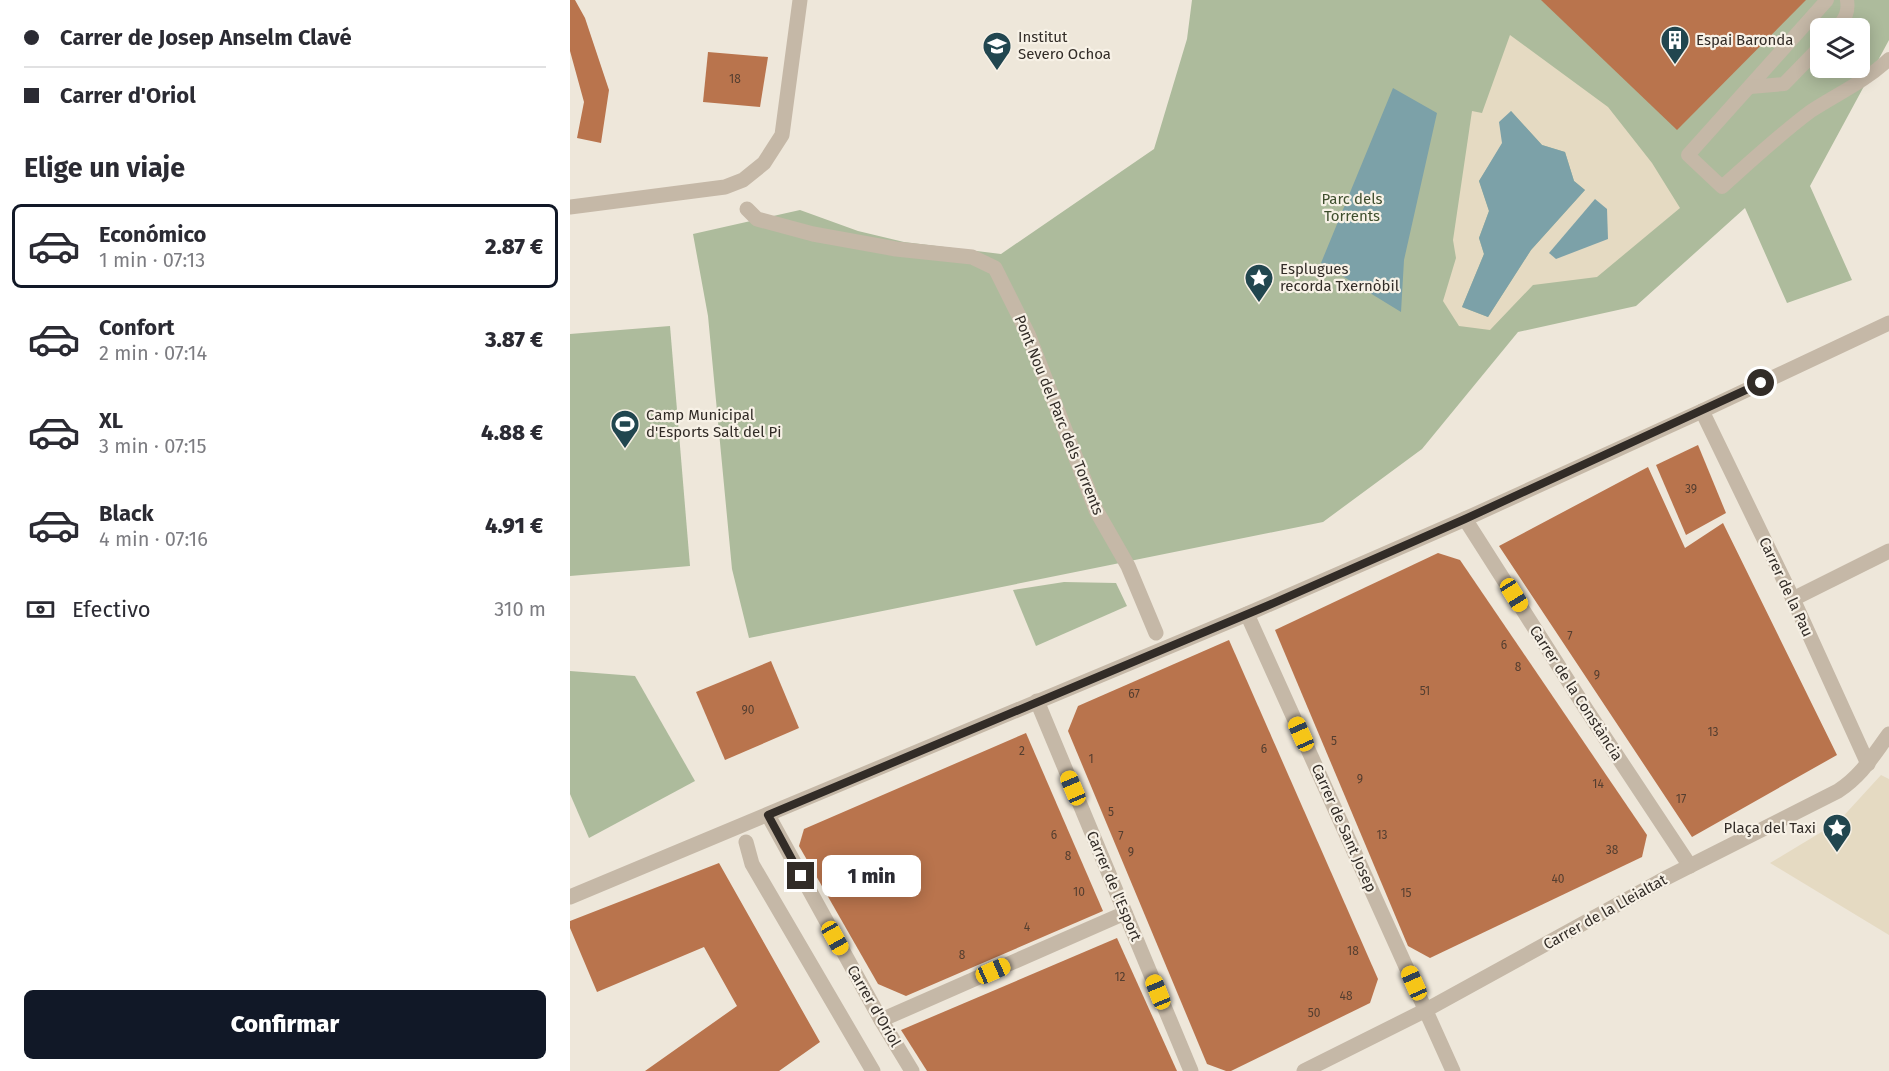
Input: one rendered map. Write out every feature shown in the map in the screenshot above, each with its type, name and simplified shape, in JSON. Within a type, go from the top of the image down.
[{"type":"street","points":[[570,207],[725,187],[742,180],[764,163],[782,135],[800,0]]},
{"type":"street","name":"Pont Nou del Parc dels Torrents","points":[[747,209],[757,219],[813,234],[896,249],[972,257],[995,268],[1028,334],[1096,510],[1128,566],[1156,633]]},
{"type":"street","points":[[570,897],[1247,614],[1465,519],[1889,323]]},
{"type":"street","name":"Carrer de la Pau","points":[[1702,411],[1793,599],[1868,764]]},
{"type":"street","name":"Carrer de la Constància","points":[[1465,519],[1586,709],[1690,866]]},
{"type":"street","points":[[1793,599],[1889,551]]},
{"type":"street","name":"Carrer de Sant Josep","points":[[1247,614],[1453,1071]]},
{"type":"street","name":"Carrer de l'Esport","points":[[1037,701],[1191,1071]]},
{"type":"street","name":"Carrer de la Lleialtat","points":[[1304,1071],[1426,1010],[1690,866],[1838,791],[1853,780],[1868,764],[1889,734]]},
{"type":"street","name":"Carrer d'Oriol","points":[[768,815],[880,1020],[912,1071]]},
{"type":"street","points":[[746,842],[752,864],[873,1071]]},
{"type":"street","points":[[880,1020],[1125,914]]},
{"type":"lane","points":[[1827,0],[1688,155],[1722,187],[1809,113],[1889,60]]},
{"type":"lane","points":[[1846,18],[1849,8],[1848,0]]},
{"type":"lane","points":[[1750,87],[1784,84],[1810,57]]},
{"type":"green space","name":"Parc dels Torrents","points":[[1192,0],[1889,0],[1889,40],[1870,75],[1870,18],[1810,18],[1810,78],[1868,78],[1810,186],[1852,280],[1787,303],[1745,208],[1636,306],[1518,332],[1422,449],[1323,522],[749,638],[732,569],[708,316],[693,234],[800,210],[858,231],[904,242],[1001,254],[1154,149],[1187,39]]},
{"type":"green space","name":"Camp Municipal d'Esports Salt del Pi","points":[[670,326],[690,566],[570,576],[570,334]]},
{"type":"green space","points":[[1064,582],[1116,583],[1127,606],[1036,646],[1013,590]]},
{"type":"green space","points":[[570,671],[635,676],[695,781],[589,838],[570,794]]},
{"type":"shaded area","points":[[1510,35],[1608,107],[1652,163],[1680,208],[1597,277],[1533,285],[1490,330],[1459,326],[1443,301],[1456,258],[1453,240],[1472,111],[1482,113]],"holes":[[[1511,111],[1542,145],[1565,152],[1574,181],[1585,190],[1531,250],[1488,317],[1462,307],[1484,254],[1479,238],[1489,211],[1479,181],[1503,143]]]},
{"type":"shaded area","name":"Plaça del Taxi","points":[[1881,775],[1889,779],[1889,935],[1770,863],[1838,822]]},
{"type":"water","points":[[1393,88],[1437,113],[1404,260],[1401,312],[1321,263]]},
{"type":"water","points":[[1511,111],[1542,145],[1565,152],[1574,181],[1585,190],[1531,250],[1488,317],[1462,307],[1484,254],[1479,238],[1489,211],[1479,181],[1502,143],[1499,122]]},
{"type":"water","points":[[1595,199],[1607,209],[1608,239],[1556,259],[1549,253]]},
{"type":"building","points":[[570,0],[575,0],[585,18],[609,90],[601,143],[577,138],[584,102],[570,51]]},
{"type":"building","name":"Espai Baronda","points":[[1541,0],[1806,0],[1677,130]]},
{"type":"building","points":[[708,52],[768,57],[760,107],[703,102]]},
{"type":"building","points":[[1698,445],[1726,513],[1686,535],[1656,465]]},
{"type":"building","points":[[1648,467],[1685,548],[1723,523],[1837,755],[1692,837],[1499,546]]},
{"type":"building","points":[[1438,553],[1460,560],[1647,835],[1642,857],[1430,958],[1408,946],[1275,630]]},
{"type":"building","points":[[1229,640],[1378,979],[1370,1003],[1231,1071],[1226,1071],[1207,1064],[1068,731],[1078,706]]},
{"type":"building","points":[[771,661],[799,728],[725,760],[696,692]]},
{"type":"building","points":[[1026,733],[1103,911],[906,996],[878,984],[799,846],[804,829]]},
{"type":"building","points":[[719,863],[820,1042],[779,1071],[645,1071],[737,1006],[704,947],[597,992],[570,928],[570,921]]},
{"type":"building","points":[[1117,938],[1177,1071],[927,1071],[901,1030]]},
{"type":"place","name":"Espai Baronda","points":[[1675,66]]},
{"type":"place","name":"Institut Severo Ochoa","points":[[997,72]]},
{"type":"place","name":"Esplugues recorda Txernòbil","points":[[1259,304]]},
{"type":"place","name":"Camp Municipal d'Esports Salt del Pi","points":[[625,450]]},
{"type":"place","name":"Plaça del Taxi","points":[[1837,854]]},
{"type":"route","points":[[801,876],[768,815],[1269,605],[1465,519],[1761,383]]}]
